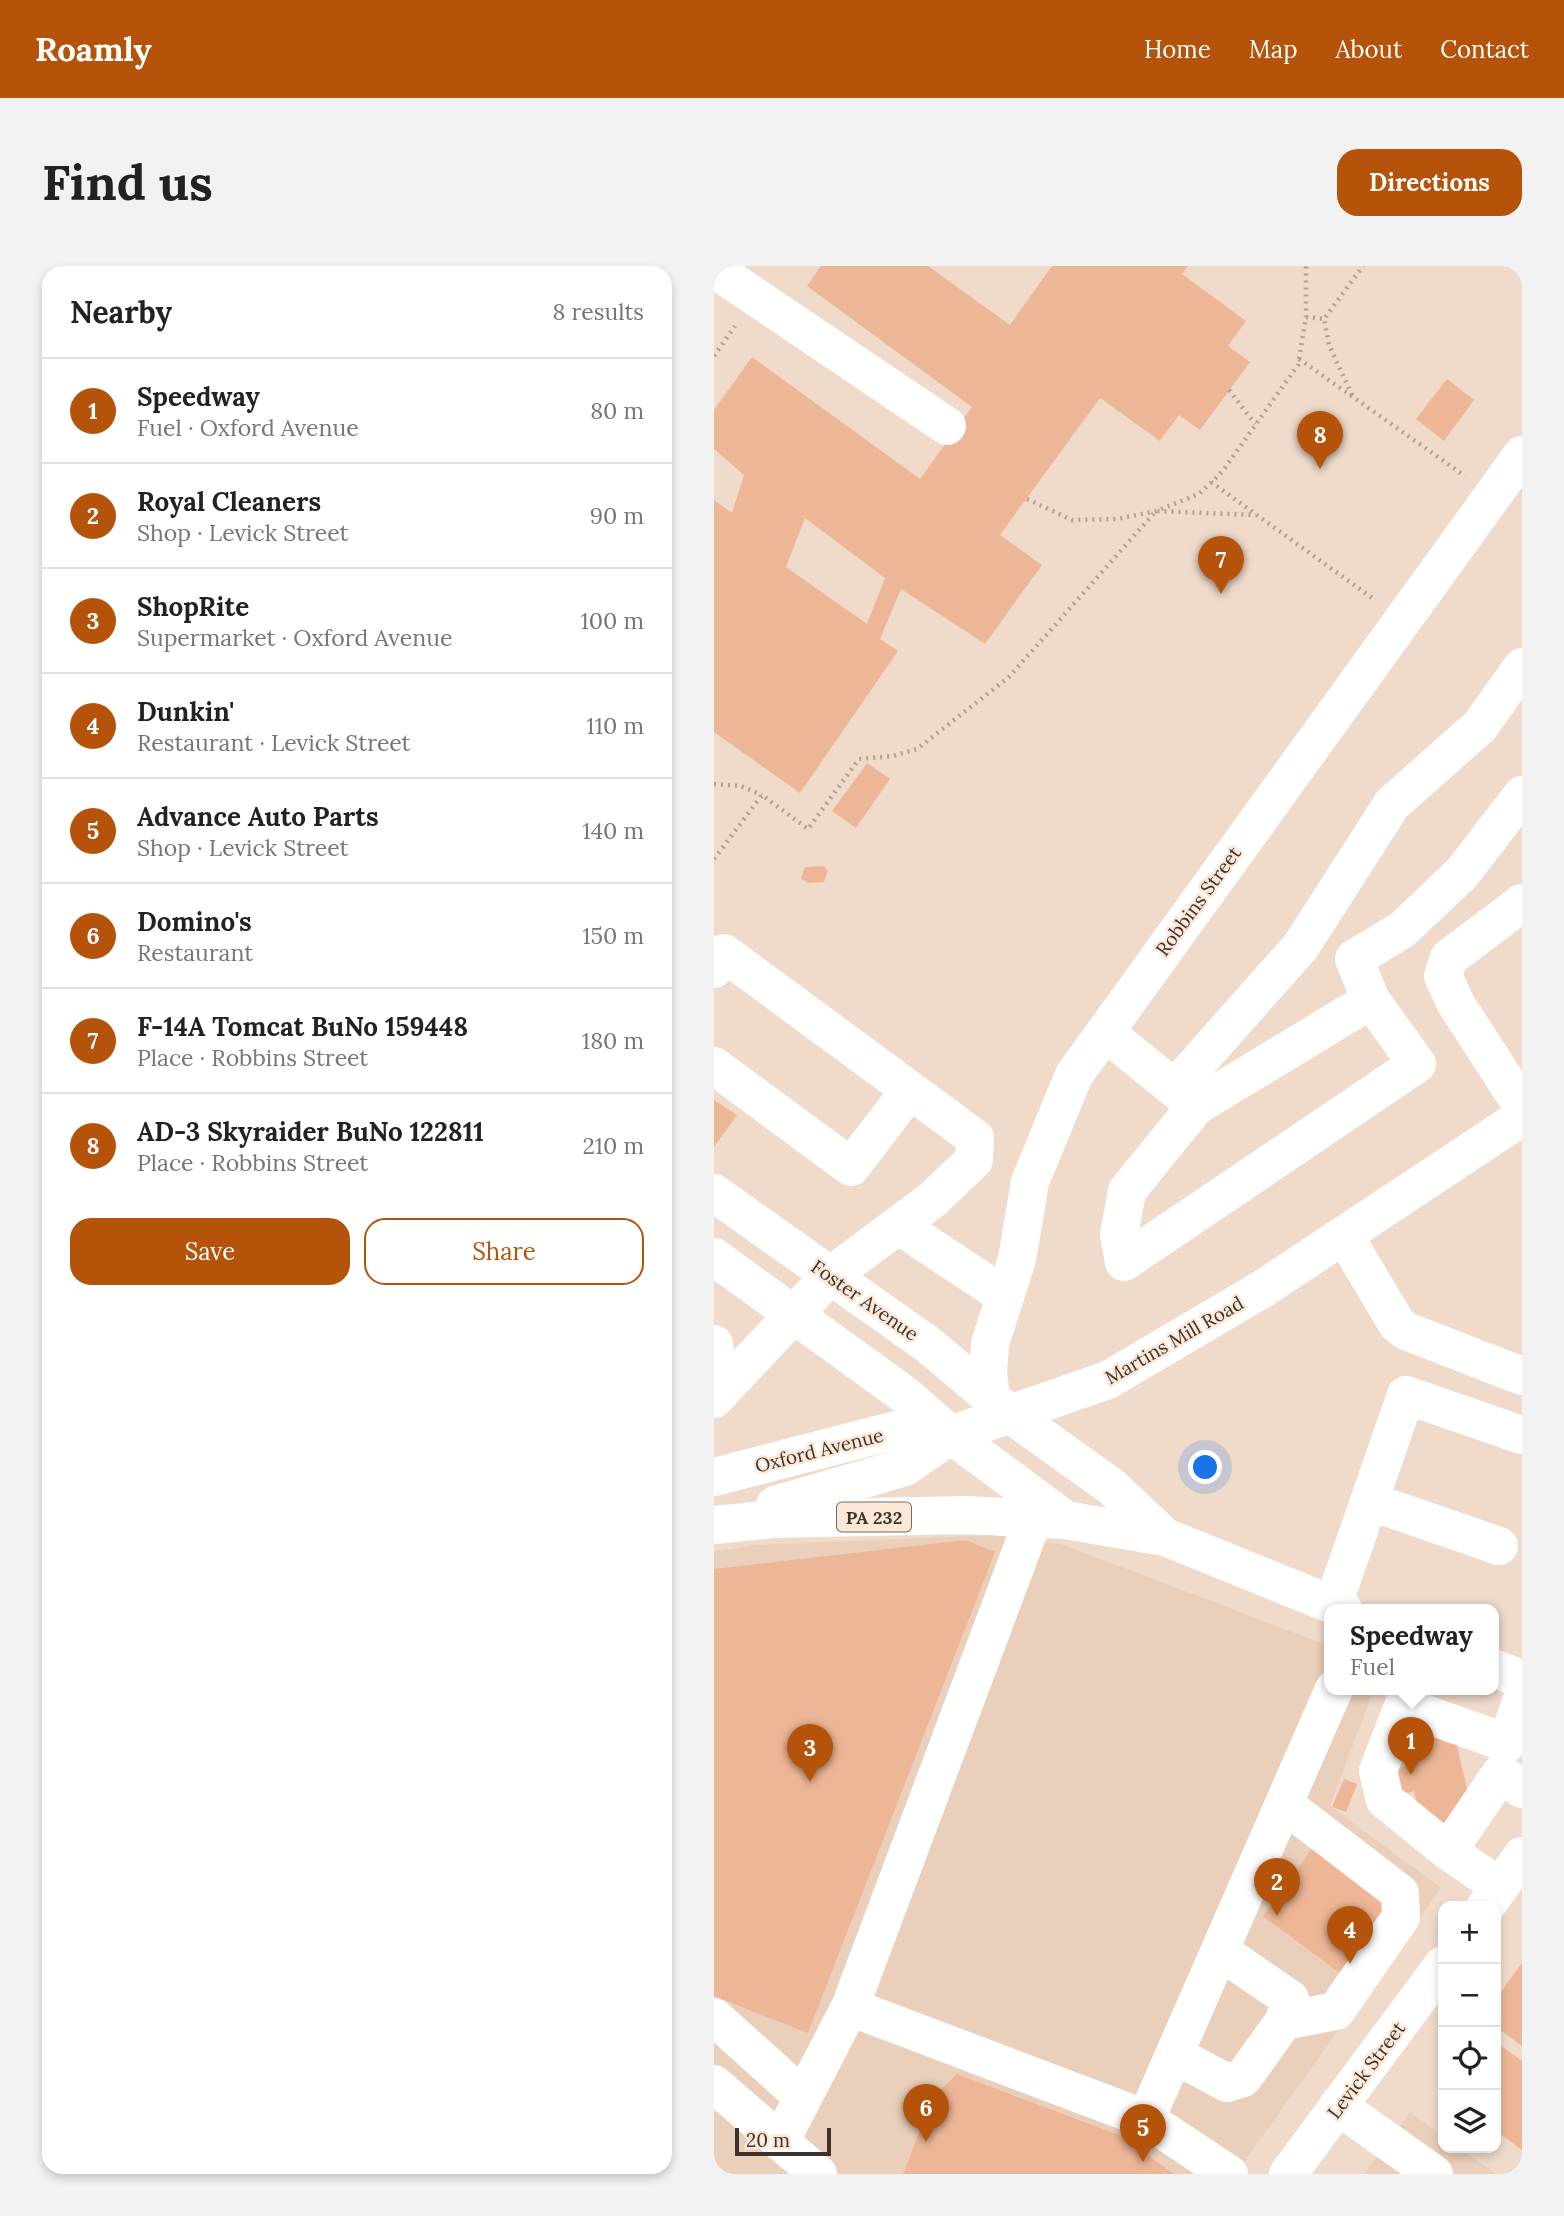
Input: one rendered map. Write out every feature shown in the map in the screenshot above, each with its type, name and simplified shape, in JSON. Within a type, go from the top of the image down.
[{"type":"street","points":[[714,269],[947,426]]},
{"type":"street","name":"Robbins Street","points":[[1001,1406],[988,1359],[1017,1259],[1030,1182],[1074,1075],[1522,454]]},
{"type":"street","points":[[1522,667],[1480,726],[1392,804],[1301,946],[1186,1097],[1127,1191],[1119,1234],[1125,1262],[1417,1064],[1371,1000],[1354,959],[1403,929],[1462,873],[1522,795]]},
{"type":"street","points":[[1522,903],[1449,958],[1443,976],[1456,1004],[1522,1106]]},
{"type":"street","points":[[714,968],[724,953],[975,1138],[974,1160],[898,1226],[830,1276],[714,1396]]},
{"type":"street","points":[[1186,1097],[1371,1000]]},
{"type":"street","points":[[1105,1032],[1186,1097]]},
{"type":"street","points":[[714,1066],[851,1167],[910,1090]]},
{"type":"street","name":"Martins Mill Road","points":[[714,1523],[905,1466],[1001,1406],[1108,1380],[1264,1288],[1522,1116]]},
{"type":"street","name":"Foster Avenue","points":[[714,1193],[930,1346],[1001,1406]]},
{"type":"street","points":[[898,1226],[1005,1296]]},
{"type":"street","points":[[1343,1234],[1397,1324],[1406,1331],[1522,1376]]},
{"type":"street","points":[[714,1257],[905,1395],[1050,1518],[850,2007],[780,2142]]},
{"type":"street","points":[[714,1344],[717,1367],[714,1396]]},
{"type":"street","points":[[1339,1604],[1369,1501],[1406,1395],[1522,1435]]},
{"type":"street","name":"PA 232","points":[[1001,1406],[1112,1487],[1165,1537]]},
{"type":"street","name":"Oxford Avenue","points":[[714,1477],[896,1430],[951,1435]]},
{"type":"street","points":[[1369,1501],[1499,1546]]},
{"type":"street","name":"PA 232","points":[[714,1523],[773,1519],[966,1515],[1050,1518],[1115,1531],[1165,1537],[1331,1604]]},
{"type":"street","points":[[1499,1670],[1522,1679]]},
{"type":"street","points":[[1146,2119],[1331,1695]]},
{"type":"street","points":[[1510,1768],[1405,1698],[1378,1771],[1385,1800],[1448,1851],[1493,1897],[1522,1856]]},
{"type":"street","points":[[1448,1851],[1510,1768],[1522,1699]]},
{"type":"street","points":[[1284,1804],[1400,1893],[1401,1917],[1336,2011],[1284,2021]]},
{"type":"street","points":[[1175,2055],[1227,2083],[1242,2078],[1284,2021],[1290,1999],[1220,1951]]},
{"type":"street","name":"Levick Street","points":[[1288,2174],[1438,1972]]},
{"type":"street","points":[[850,2007],[1146,2119],[1229,2174]]},
{"type":"street","points":[[714,2017],[803,2096]]},
{"type":"street","points":[[714,2084],[818,2174]]},
{"type":"street","points":[[1338,2106],[1423,2171]]},
{"type":"path","points":[[1027,499],[1072,520],[1117,519],[1156,511],[1199,494],[1211,482],[1298,365],[1306,317],[1306,266]]},
{"type":"path","points":[[1352,396],[1329,345],[1324,319],[1363,266]]},
{"type":"path","points":[[1306,317],[1324,319]]},
{"type":"path","points":[[1299,359],[1471,481]]},
{"type":"path","points":[[1229,390],[1255,424]]},
{"type":"path","points":[[1211,482],[1401,619]]},
{"type":"path","points":[[1156,511],[1256,515]]},
{"type":"path","points":[[714,784],[741,786],[762,795],[808,829],[859,759],[893,757],[917,749],[1009,677],[1156,511]]},
{"type":"path","points":[[714,859],[762,795]]},
{"type":"path","points":[[714,848],[722,849]]},
{"type":"shaded area","points":[[995,1535],[1064,1545],[1324,1644],[1324,1695],[1372,1695],[1330,1806],[1441,1888],[1235,2174],[714,2174],[714,1552],[753,1545]]},
{"type":"shaded area","points":[[1410,2112],[1438,2132],[1438,2153],[1467,2153],[1496,2174],[1364,2174]]},
{"type":"building","points":[[821,266],[928,266],[1010,325],[1052,266],[1188,266],[1182,274],[1246,321],[1228,346],[1250,362],[1200,430],[1179,415],[1160,441],[1100,398],[1000,535],[1042,565],[985,644],[901,589],[880,639],[898,651],[800,793],[714,732],[714,500],[732,513],[744,475],[714,449],[714,410],[752,357],[920,479],[972,407],[807,286]],"holes":[[[805,518],[885,578],[867,624],[786,567]]]},
{"type":"building","points":[[1447,379],[1474,400],[1444,441],[1416,419]]},
{"type":"building","points":[[867,763],[890,779],[856,828],[832,811]]},
{"type":"building","points":[[823,866],[828,870],[824,882],[807,883],[801,878],[805,867]]},
{"type":"building","points":[[714,1100],[737,1115],[714,1147]]},
{"type":"building","points":[[966,1540],[995,1552],[808,2033],[714,1996],[714,1569]]},
{"type":"building","points":[[1447,1703],[1477,1832],[1426,1844],[1414,1791],[1400,1795],[1393,1769],[1408,1766],[1396,1715]]},
{"type":"building","points":[[1344,1779],[1357,1784],[1346,1812],[1332,1807]]},
{"type":"building","points":[[1315,1845],[1386,1897],[1391,1920],[1348,1979],[1263,1916]]},
{"type":"building","points":[[1522,1963],[1522,2046],[1501,2031],[1501,1992]]},
{"type":"building","points":[[1501,2046],[1522,2061],[1522,2150],[1501,2135]]},
{"type":"building","points":[[957,2074],[1135,2141],[1139,2149],[1174,2174],[903,2174],[932,2099]]},
{"type":"place","name":"AD-3 Skyraider BuNo 122811","points":[[1320,469]]},
{"type":"place","name":"F-14A Tomcat BuNo 159448","points":[[1221,594]]},
{"type":"place","name":"Speedway","points":[[1411,1775]]},
{"type":"place","name":"ShopRite","points":[[810,1782]]},
{"type":"place","name":"Royal Cleaners","points":[[1277,1916]]},
{"type":"place","name":"Dunkin'","points":[[1350,1964]]},
{"type":"place","name":"Domino's","points":[[926,2142]]},
{"type":"place","name":"Advance Auto Parts","points":[[1143,2162]]}]
